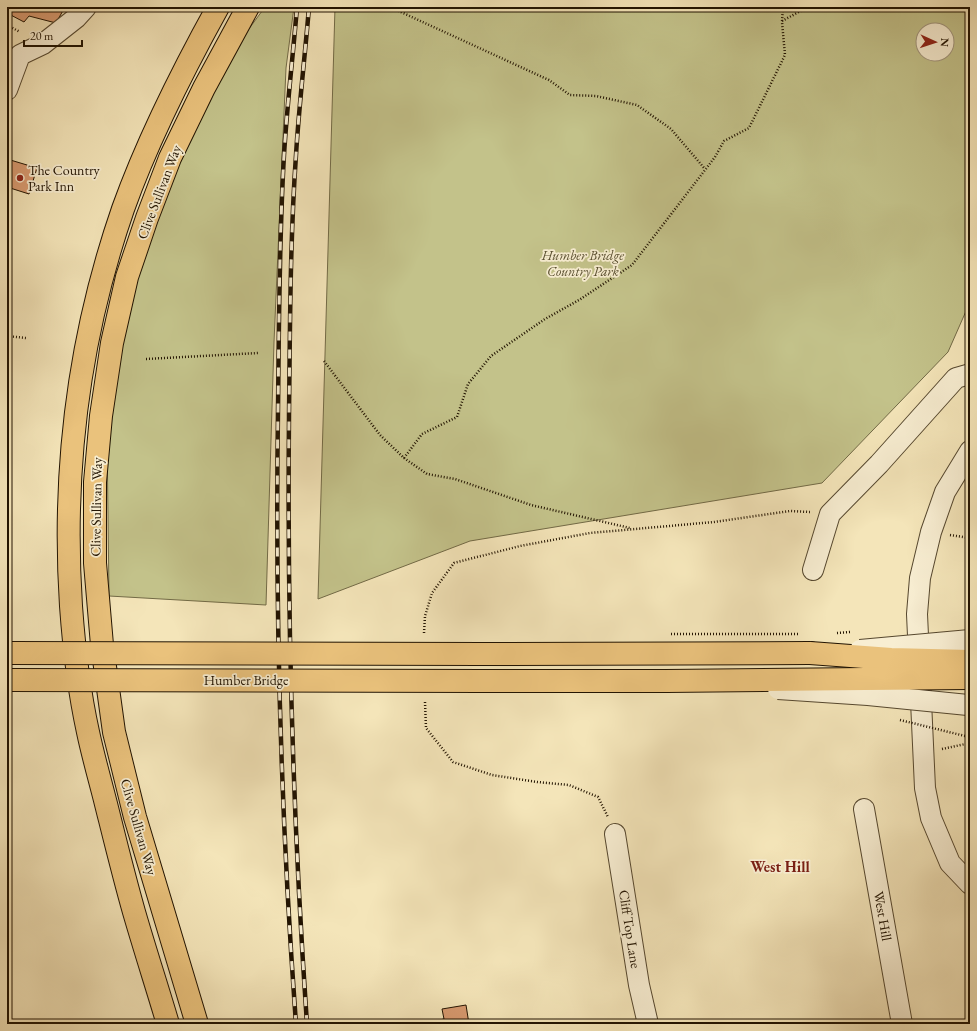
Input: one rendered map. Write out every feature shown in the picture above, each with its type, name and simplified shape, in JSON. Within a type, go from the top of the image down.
[{"type":"highway","name":"Clive Sullivan Way","points":[[168,1024],[133,910],[87,731],[74,647],[68,564],[69,480],[75,411],[87,337],[104,268],[124,207],[148,146],[183,72],[218,7]]},
{"type":"highway","name":"Clive Sullivan Way","points":[[197,1024],[135,817],[114,732],[102,645],[95,563],[95,482],[101,416],[112,343],[127,277],[147,218],[170,158],[204,88],[245,12]]},
{"type":"highway","name":"Humber Bridge","points":[[7,653],[810,653],[891,659],[970,672]]},
{"type":"highway","name":"Humber Bridge","points":[[7,680],[666,681],[970,672]]},
{"type":"street","points":[[7,90],[20,54],[43,44],[76,18],[86,7]]},
{"type":"street","points":[[813,570],[830,514],[879,464],[956,378],[970,374]]},
{"type":"street","points":[[970,451],[945,492],[931,532],[920,578],[917,614],[926,795],[931,818],[950,863],[970,884]]},
{"type":"street","points":[[810,653],[970,640]]},
{"type":"street","points":[[666,681],[868,695],[969,705]]},
{"type":"street","name":"West Hill","points":[[864,809],[902,1024]]},
{"type":"street","name":"Cliff Top Lane","points":[[615,834],[639,985],[648,1024]]},
{"type":"path","points":[[390,7],[549,80],[570,95],[596,96],[637,105],[671,129],[706,169]]},
{"type":"path","points":[[404,458],[422,434],[457,417],[468,384],[491,356],[545,319],[579,300],[632,265],[706,169],[724,141],[749,128],[784,55],[782,22],[783,7]]},
{"type":"path","points":[[782,22],[808,7]]},
{"type":"path","points":[[7,336],[26,338]]},
{"type":"path","points":[[146,358],[258,353]]},
{"type":"path","points":[[324,361],[380,435],[404,458],[426,474],[455,479],[531,505],[632,529],[714,522],[790,511],[830,514]]},
{"type":"path","points":[[965,736],[970,737]]},
{"type":"path","points":[[939,750],[970,743]]},
{"type":"green space","points":[[265,7],[294,7],[286,68],[274,342],[266,605],[109,596],[107,435],[130,293],[180,160],[240,41]]},
{"type":"green space","name":"Humber Bridge Country Park","points":[[335,7],[970,7],[970,302],[948,352],[822,483],[470,541],[318,599]]},
{"type":"building","points":[[7,7],[65,7],[56,23],[29,16],[24,22],[7,13]]},
{"type":"building","name":"The Country Park Inn","points":[[7,159],[37,168],[29,194],[7,187]]},
{"type":"building","points":[[466,1005],[469,1024],[419,1024],[444,1019],[442,1009]]},
{"type":"railway","points":[[296,1024],[286,871],[280,717],[277,487],[282,187],[297,7]]},
{"type":"railway","points":[[307,1024],[298,872],[292,720],[289,492],[290,318],[294,187],[297,136],[309,7]]},
{"type":"place","name":"The Country Park Inn","points":[[20,178]]},
{"type":"district","name":"West Hill","points":[[780,867]]}]
